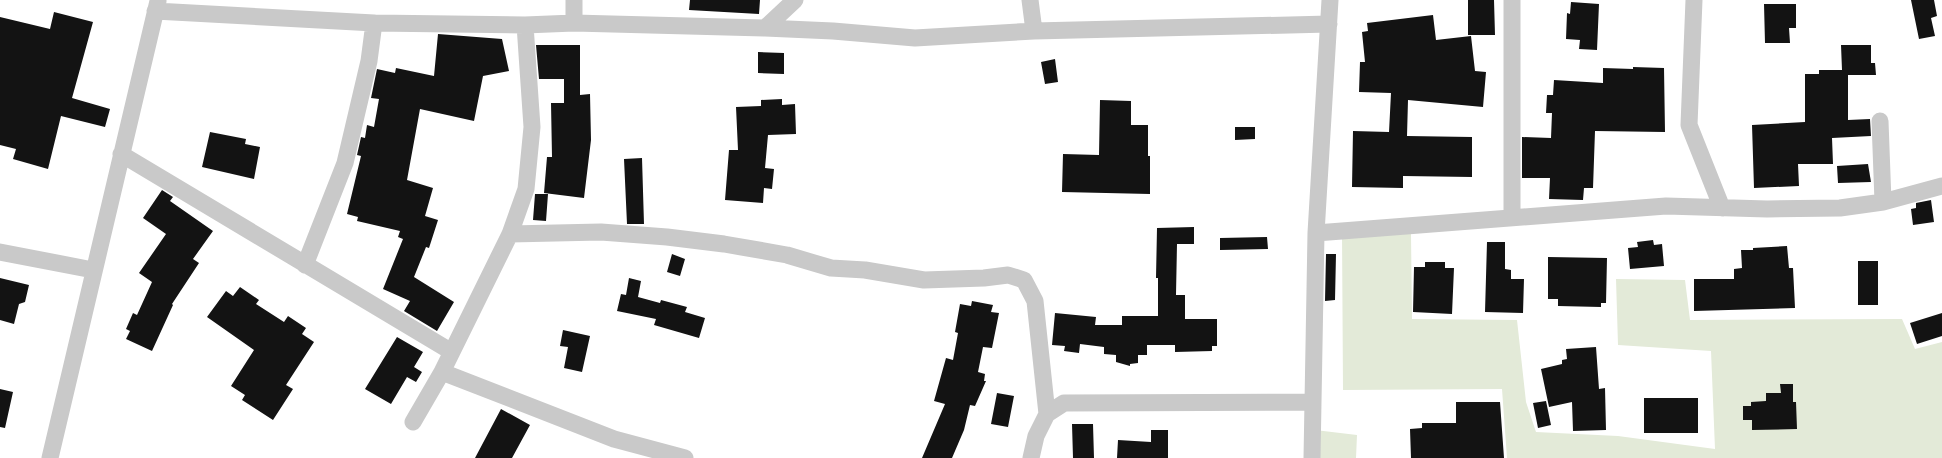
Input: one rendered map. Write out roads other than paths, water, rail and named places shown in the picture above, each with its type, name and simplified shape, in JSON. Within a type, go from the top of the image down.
[{"type":"street","points":[[574,0],[574,23]]},
{"type":"street","points":[[765,28],[795,0]]},
{"type":"street","points":[[1030,0],[1034,31]]},
{"type":"street","points":[[1312,458],[1316,233],[1330,0]]},
{"type":"street","points":[[1512,0],[1512,218]]},
{"type":"street","points":[[1694,0],[1689,125],[1722,208]]},
{"type":"street","points":[[50,458],[93,270],[157,5],[374,23],[525,26],[574,23],[765,28],[832,31],[915,38],[1034,31],[1329,24]]},
{"type":"street","points":[[305,265],[345,163],[369,61],[374,23]]},
{"type":"street","points":[[413,422],[442,372],[510,234],[526,189],[532,127],[525,26]]},
{"type":"street","points":[[1880,120],[1883,202]]},
{"type":"street","points":[[121,154],[452,352]]},
{"type":"street","points":[[1316,233],[1666,206],[1767,210],[1840,208],[1883,202],[1942,186]]},
{"type":"street","points":[[510,234],[602,232],[667,237],[724,244],[787,255],[831,268],[865,270],[924,280],[984,278],[1008,274],[1024,280],[1035,301],[1047,414]]},
{"type":"street","points":[[0,252],[93,270]]},
{"type":"street","points":[[442,372],[614,439],[685,458]]},
{"type":"street","points":[[1031,458],[1036,436],[1047,414],[1064,403],[1312,402]]}]
